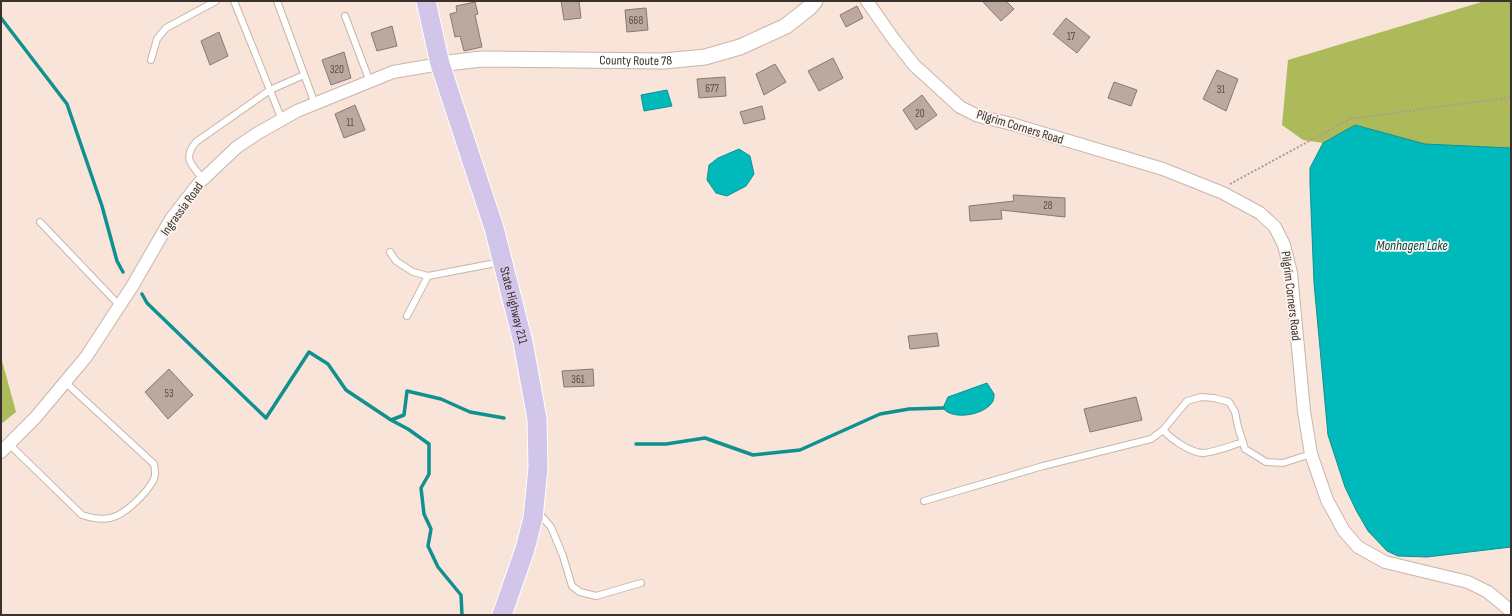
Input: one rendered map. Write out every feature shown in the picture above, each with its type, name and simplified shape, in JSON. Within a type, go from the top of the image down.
[{"type":"main road","name":"State Highway 211","points":[[426,1],[440,64],[494,228],[523,342],[537,419],[538,468],[533,518],[525,549],[502,615]]},
{"type":"street","name":"County Route 78","points":[[440,64],[481,59],[664,61],[705,57],[740,47],[786,26],[810,7],[815,1]]},
{"type":"street","name":"Pilgrim Corners Road","points":[[867,1],[914,65],[960,106],[986,118],[1012,124],[1156,167],[1217,191],[1260,213],[1275,227],[1284,245],[1291,273],[1304,411],[1311,454],[1327,500],[1344,530],[1358,547],[1385,562],[1468,582],[1488,592],[1511,611]]},
{"type":"street","name":"Ingrassia Road","points":[[5,448],[35,418],[86,357],[120,306],[171,219],[203,179],[238,147],[258,133],[315,104],[393,72],[440,64]]},
{"type":"lane","points":[[151,60],[157,39],[166,28],[216,1]]},
{"type":"lane","points":[[234,1],[282,120]]},
{"type":"lane","points":[[277,1],[315,104]]},
{"type":"lane","points":[[345,16],[370,82]]},
{"type":"lane","points":[[203,179],[189,161],[191,148],[196,142],[270,90],[304,75]]},
{"type":"lane","points":[[40,222],[120,306]]},
{"type":"lane","points":[[390,252],[396,261],[413,272],[428,276],[502,261]]},
{"type":"lane","points":[[407,316],[428,276]]},
{"type":"lane","points":[[5,448],[82,515],[93,519],[110,518],[126,511],[147,489],[154,479],[156,472],[154,464],[65,382]]},
{"type":"lane","points":[[924,501],[1043,466],[1151,440],[1164,430],[1187,401],[1200,397],[1214,398],[1229,402],[1235,412],[1245,449],[1266,462],[1283,463],[1311,454]]},
{"type":"lane","points":[[1164,430],[1169,436],[1187,448],[1202,453],[1243,442]]},
{"type":"lane","points":[[534,507],[551,527],[563,556],[572,586],[580,592],[596,596],[641,583]]},
{"type":"path","points":[[1217,191],[1350,119],[1511,97]]},
{"type":"green space","points":[[1485,1],[1511,1],[1511,148],[1425,144],[1355,125],[1323,143],[1303,140],[1282,125],[1288,60]]},
{"type":"green space","points":[[1,357],[16,412],[1,424]]},
{"type":"water","points":[[667,90],[672,106],[644,111],[641,95]]},
{"type":"water","name":"Monhagen Lake","points":[[1355,125],[1425,144],[1511,148],[1511,547],[1427,557],[1398,556],[1387,551],[1368,531],[1345,487],[1328,435],[1314,283],[1310,168],[1323,143]]},
{"type":"water","points":[[739,149],[750,156],[754,174],[746,186],[727,196],[716,193],[707,180],[709,165],[718,158]]},
{"type":"water","points":[[987,383],[994,394],[994,398],[989,406],[984,410],[969,415],[961,415],[947,412],[943,408],[948,397]]},
{"type":"building","points":[[561,1],[579,1],[581,18],[564,20]]},
{"type":"building","points":[[982,1],[1006,1],[1014,9],[1001,21]]},
{"type":"building","points":[[475,2],[478,14],[475,15],[482,47],[464,51],[460,36],[455,37],[450,14],[457,12],[456,6]]},
{"type":"building","points":[[857,6],[863,18],[846,27],[840,15]]},
{"type":"building","points":[[646,8],[648,30],[627,32],[625,10]]},
{"type":"building","points":[[1066,18],[1090,37],[1077,53],[1053,34]]},
{"type":"building","points":[[392,26],[397,46],[377,51],[371,33]]},
{"type":"building","points":[[219,32],[228,56],[210,65],[201,41]]},
{"type":"building","points":[[344,52],[351,78],[331,85],[322,60]]},
{"type":"building","points":[[833,58],[843,78],[819,91],[808,71]]},
{"type":"building","points":[[775,64],[786,82],[764,95],[756,74]]},
{"type":"building","points":[[1217,70],[1238,79],[1226,111],[1203,99]]},
{"type":"building","points":[[725,77],[726,96],[699,98],[697,79]]},
{"type":"building","points":[[1114,82],[1137,90],[1131,106],[1108,98]]},
{"type":"building","points":[[922,95],[937,115],[916,130],[903,110]]},
{"type":"building","points":[[355,105],[365,130],[344,138],[335,114]]},
{"type":"building","points":[[762,106],[765,119],[744,124],[740,112]]},
{"type":"building","points":[[1013,195],[1065,198],[1065,217],[1001,210],[1002,219],[970,221],[969,206],[1014,201]]},
{"type":"building","points":[[937,333],[939,346],[910,349],[908,336]]},
{"type":"building","points":[[169,369],[193,395],[168,419],[145,392]]},
{"type":"building","points":[[593,369],[594,386],[564,387],[562,371]]},
{"type":"building","points":[[1136,397],[1142,420],[1090,432],[1084,409]]},
{"type":"waterway","points":[[1,18],[67,104],[102,206],[117,261],[123,272]]},
{"type":"waterway","points":[[142,294],[147,303],[266,418],[309,352],[328,364],[346,390],[391,420],[404,415],[407,391],[441,399],[470,412],[504,418]]},
{"type":"waterway","points":[[636,444],[666,444],[705,438],[753,455],[800,450],[880,414],[909,409],[943,408]]},
{"type":"waterway","points":[[391,420],[408,429],[429,444],[429,474],[421,488],[424,514],[431,529],[428,546],[438,567],[461,595],[462,615]]}]
